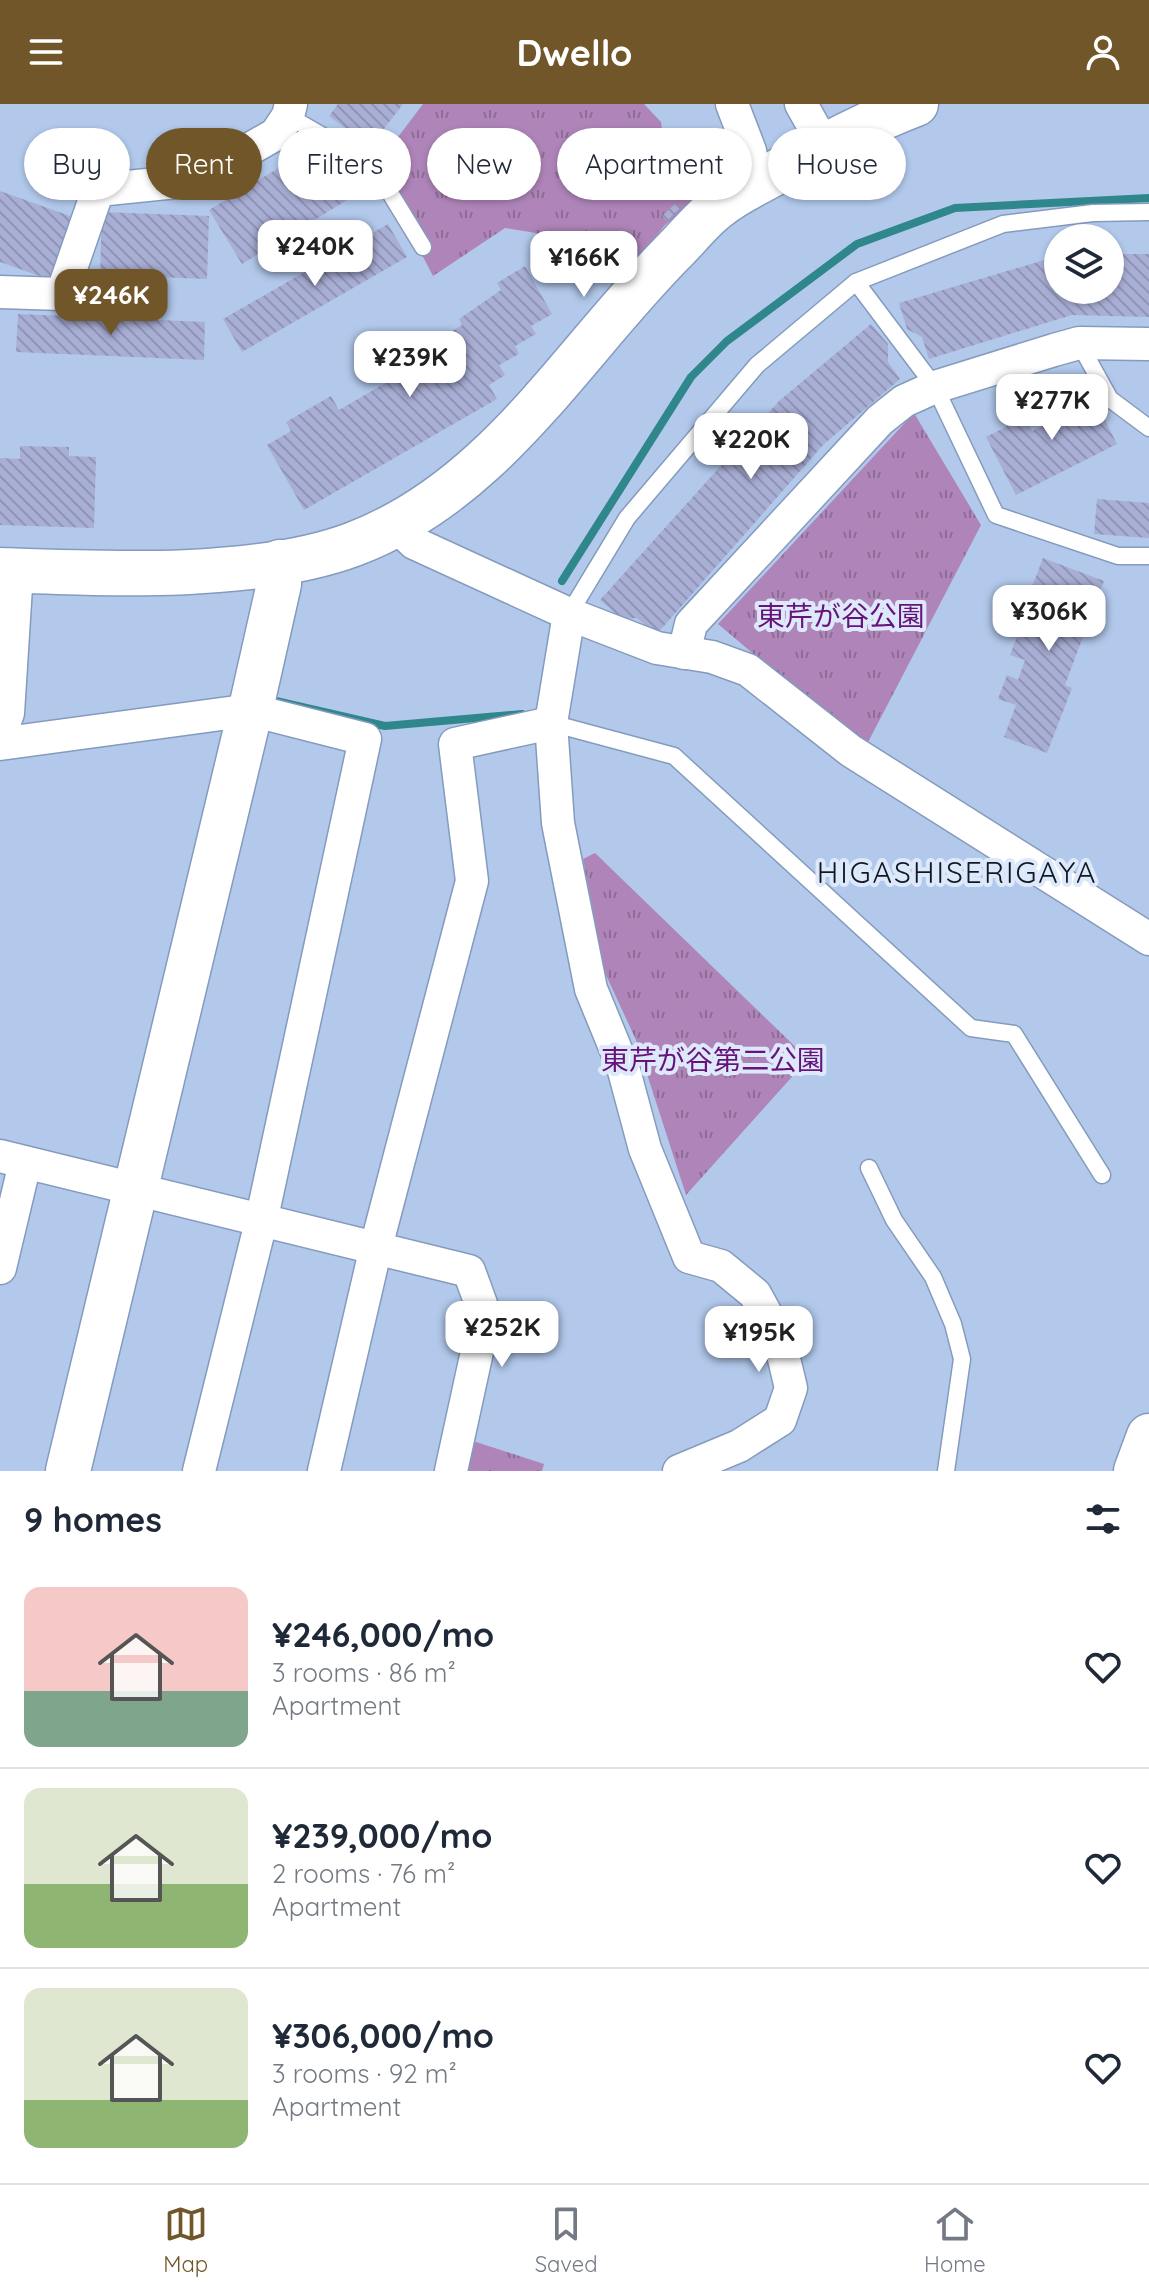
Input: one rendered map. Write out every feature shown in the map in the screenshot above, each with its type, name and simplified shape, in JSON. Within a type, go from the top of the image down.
[{"type":"main road","points":[[862,128],[916,104]]},
{"type":"main road","points":[[8,570],[120,574],[280,562],[352,545],[395,525],[457,487],[505,444],[651,273],[717,207],[768,176]]},
{"type":"main road","points":[[68,1471],[253,699],[279,584],[280,562]]},
{"type":"main road","points":[[1136,1471],[1149,1436]]},
{"type":"street","points":[[732,104],[750,151],[756,183]]},
{"type":"street","points":[[801,104],[814,128]]},
{"type":"street","points":[[0,292],[62,294],[98,190],[196,180],[276,134],[283,108]]},
{"type":"street","points":[[684,653],[691,624],[880,420],[904,401],[935,387],[1079,343],[1149,344]]},
{"type":"street","points":[[395,525],[414,543],[569,614],[657,648],[712,657],[748,670],[851,751],[1149,939]]},
{"type":"street","points":[[4,724],[8,570]]},
{"type":"street","points":[[569,614],[551,723],[558,823],[591,989],[623,1067],[645,1149],[689,1257],[721,1266],[755,1294],[779,1338],[791,1388],[780,1420],[739,1446],[679,1471]]},
{"type":"street","points":[[0,744],[253,699],[365,739],[261,1222],[199,1471]]},
{"type":"street","points":[[324,1471],[376,1247],[472,881],[455,744],[551,723]]},
{"type":"street","points":[[0,1268],[12,1159],[469,1271],[485,1315],[451,1471]]},
{"type":"lane","points":[[283,108],[373,165],[423,247]]},
{"type":"lane","points":[[569,614],[627,518],[757,365],[856,282],[1003,224],[1093,213],[1149,212]]},
{"type":"lane","points":[[856,282],[935,387],[996,515],[1118,556],[1149,556]]},
{"type":"lane","points":[[1079,343],[1110,399],[1149,428]]},
{"type":"lane","points":[[551,723],[674,756],[971,1028],[1014,1034],[1102,1175]]},
{"type":"lane","points":[[869,1168],[894,1220],[933,1277],[953,1324],[962,1359],[946,1471]]},
{"type":"green space","points":[[423,104],[644,104],[661,122],[662,128],[557,128],[557,200],[694,200],[664,226],[617,287],[536,233],[505,228],[433,276],[394,200],[411,200],[411,128],[405,128]]},
{"type":"green space","name":"東芹が谷公園","points":[[914,413],[981,525],[865,748],[718,624]]},
{"type":"green space","name":"東芹が谷第二公園","points":[[595,853],[808,1059],[686,1195],[636,1040],[605,973],[583,859]]},
{"type":"green space","points":[[470,1440],[544,1464],[542,1471],[463,1471]]},
{"type":"building","points":[[338,104],[403,104],[385,128],[345,128],[329,116]]},
{"type":"building","points":[[278,168],[278,200],[347,200],[242,264],[209,210],[226,200],[262,200],[262,178]]},
{"type":"building","points":[[0,191],[73,217],[51,280],[0,262]]},
{"type":"building","points":[[676,203],[680,208],[667,221],[662,216]]},
{"type":"building","points":[[102,212],[209,216],[207,279],[100,275]]},
{"type":"building","points":[[388,224],[407,257],[242,352],[223,319]]},
{"type":"building","points":[[1124,254],[1149,254],[1149,317],[1072,315],[929,359],[922,337],[907,329],[899,303],[1044,260],[1044,304],[1124,304]]},
{"type":"building","points":[[525,266],[552,314],[531,326],[536,334],[515,346],[519,354],[499,365],[505,375],[489,385],[497,399],[304,510],[267,445],[291,431],[286,422],[331,396],[339,410],[453,344],[447,334],[462,325],[459,319],[501,290],[497,283]]},
{"type":"building","points":[[18,314],[205,322],[204,360],[16,352]]},
{"type":"building","points":[[871,324],[888,344],[888,362],[900,379],[823,445],[656,635],[637,618],[622,619],[600,600],[779,401]]},
{"type":"building","points":[[1088,386],[1117,444],[1016,495],[986,437],[1025,417],[1032,431],[1053,421],[1046,407]]},
{"type":"building","points":[[20,446],[69,447],[69,456],[96,457],[94,528],[0,525],[0,458],[20,459]]},
{"type":"building","points":[[1097,499],[1149,503],[1149,538],[1094,534]]},
{"type":"building","points":[[1043,558],[1104,581],[1065,685],[1072,688],[1047,753],[1004,737],[1016,705],[998,699],[1007,675],[1018,680],[1025,660],[1010,655],[1023,621],[1034,625],[1041,606],[1027,600]]},
{"type":"waterway","points":[[562,581],[691,377],[727,341],[857,244],[955,208],[1149,198]]},
{"type":"waterway","points":[[267,699],[385,726],[522,714]]},
{"type":"district","name":"HIGASHISERIGAYA","points":[[957,873]]}]
